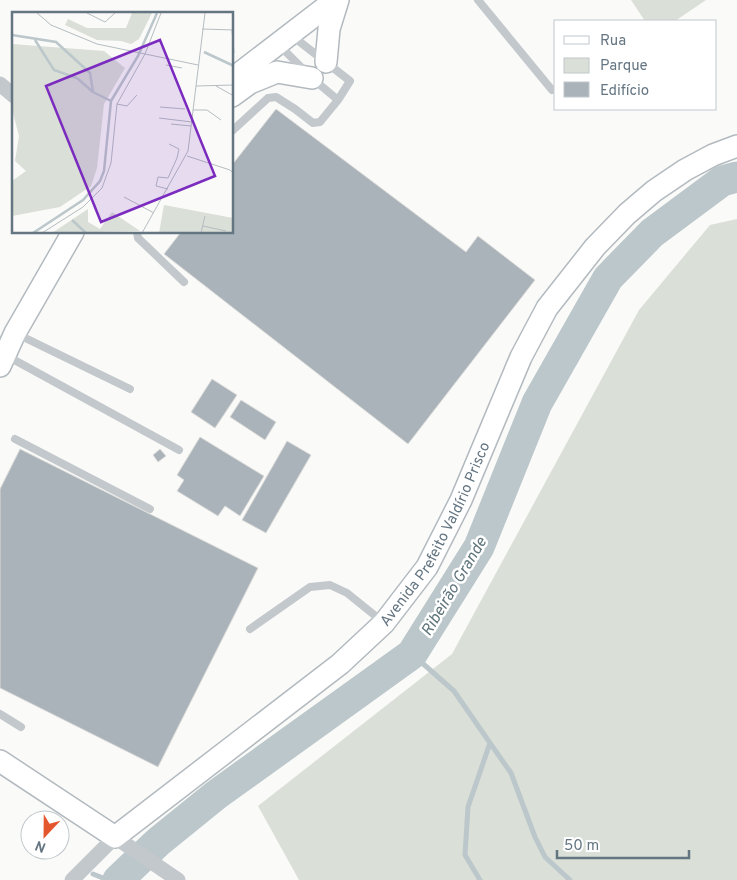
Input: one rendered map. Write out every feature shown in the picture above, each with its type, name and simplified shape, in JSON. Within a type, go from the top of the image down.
[{"type":"street","points":[[234,77],[336,0]]},
{"type":"street","points":[[326,62],[329,29],[336,0]]},
{"type":"street","points":[[234,95],[250,84],[277,72],[312,78]]},
{"type":"street","points":[[0,84],[12,94]]},
{"type":"street","name":"Avenida Prefeito Valdírio Prisco","points":[[72,880],[340,664],[384,623],[432,559],[461,500],[521,357],[547,308],[595,247],[627,214],[654,191],[685,170],[713,155],[737,146]]},
{"type":"street","points":[[2,360],[15,333],[72,234]]},
{"type":"street","points":[[0,761],[178,880]]},
{"type":"lane","points":[[478,0],[552,90]]},
{"type":"lane","points":[[234,129],[268,98],[276,97],[313,123],[320,122],[338,100],[350,81],[326,62],[284,39]]},
{"type":"lane","points":[[284,39],[312,78],[338,100]]},
{"type":"lane","points":[[137,234],[138,238],[184,282]]},
{"type":"lane","points":[[15,333],[130,389]]},
{"type":"lane","points":[[2,360],[179,450]]},
{"type":"lane","points":[[15,439],[150,509]]},
{"type":"lane","points":[[250,629],[310,587],[330,585],[347,593],[384,623]]},
{"type":"lane","points":[[0,714],[21,727]]},
{"type":"green space","points":[[631,0],[706,0],[676,20],[644,20]]},
{"type":"green space","points":[[737,219],[737,880],[299,880],[258,806],[452,654],[639,310],[710,225]]},
{"type":"building","points":[[276,109],[466,252],[478,236],[535,280],[408,444],[164,254],[179,234],[234,234],[234,162]]},
{"type":"building","points":[[212,379],[237,395],[215,428],[191,412]]},
{"type":"building","points":[[241,400],[276,422],[265,440],[230,417]]},
{"type":"building","points":[[200,437],[264,476],[240,516],[225,506],[218,516],[177,491],[184,480],[177,475]]},
{"type":"building","points":[[287,441],[311,455],[266,533],[242,520]]},
{"type":"building","points":[[20,449],[258,568],[158,767],[0,688],[0,489]]},
{"type":"building","points":[[160,449],[166,456],[158,462],[153,455]]},
{"type":"waterway","name":"Ribeirão Grande","points":[[118,880],[158,842],[216,795],[412,654],[479,547],[537,403],[608,278],[652,233],[722,181],[737,177]]},
{"type":"waterway","points":[[412,654],[454,691],[490,743],[468,807],[465,855],[480,880]]},
{"type":"waterway","points":[[490,743],[511,773],[535,837],[545,857],[570,880]]},
{"type":"waterway","points":[[93,874],[108,880]]}]
